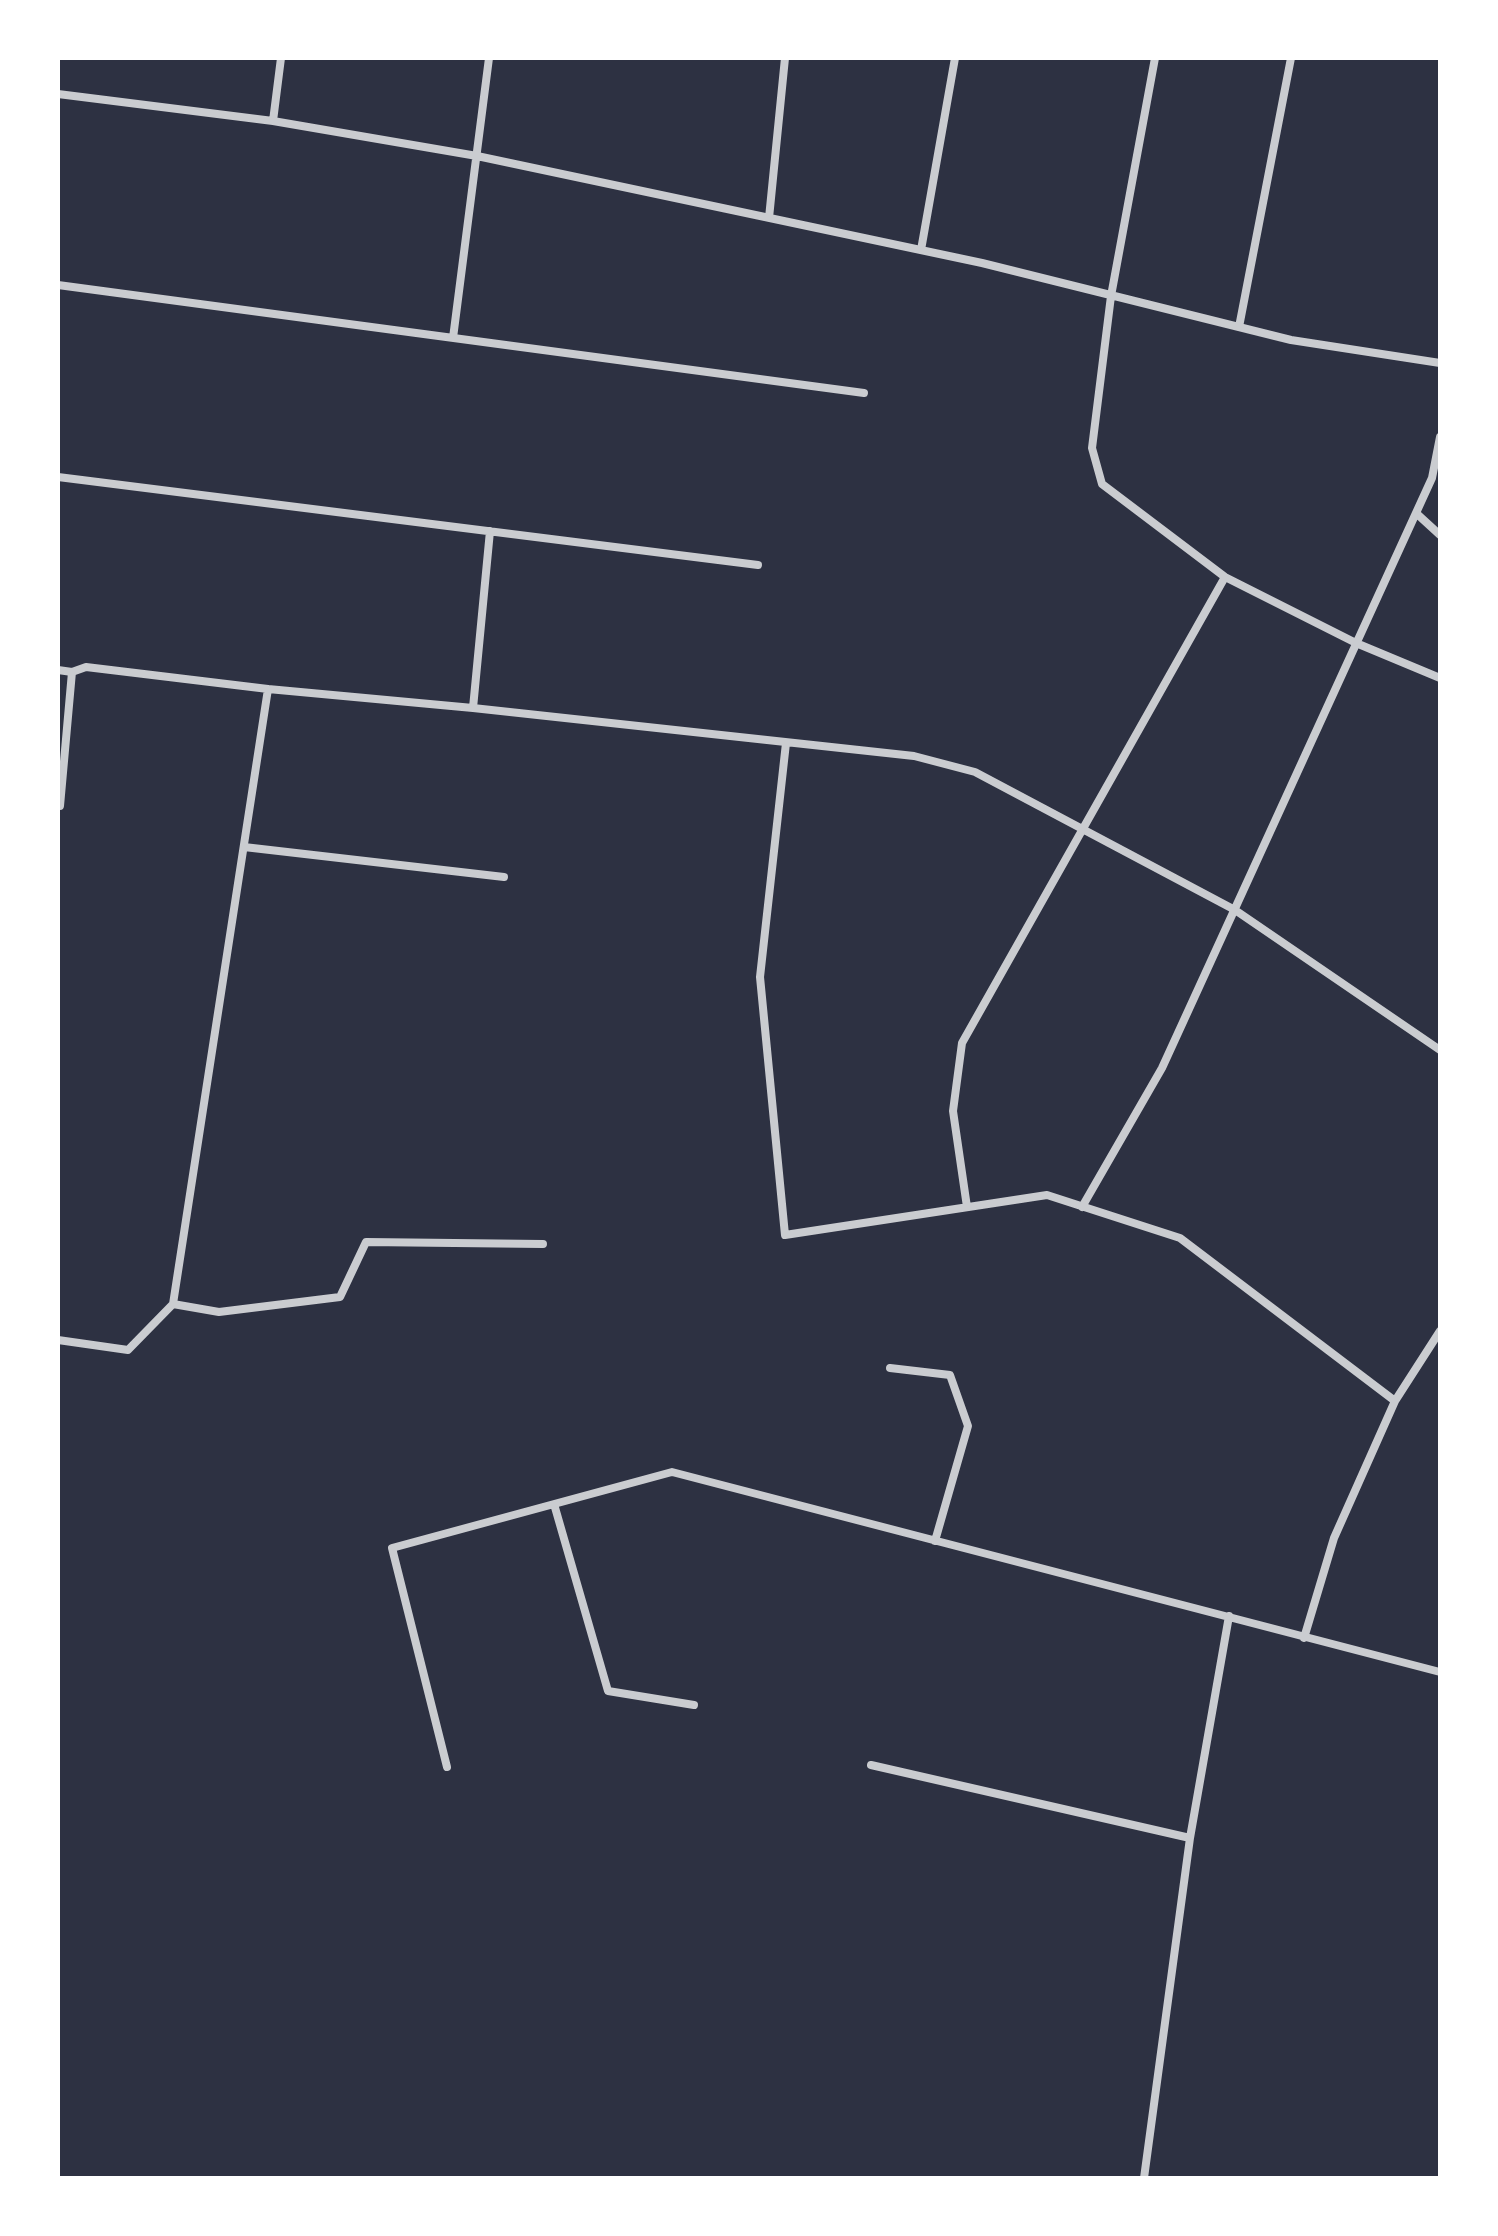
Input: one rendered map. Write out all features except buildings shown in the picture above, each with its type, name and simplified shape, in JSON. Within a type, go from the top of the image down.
[{"type":"street","points":[[273,121],[281,58]]},
{"type":"street","points":[[453,338],[489,58]]},
{"type":"street","points":[[769,218],[785,58]]},
{"type":"street","points":[[921,250],[955,58]]},
{"type":"street","points":[[1155,58],[1111,296],[1092,448],[1102,484],[1225,577],[1356,643],[1440,678]]},
{"type":"street","points":[[1239,327],[1291,58]]},
{"type":"street","points":[[58,94],[273,121],[477,156],[921,250],[1291,340],[1440,363]]},
{"type":"street","points":[[58,285],[864,393]]},
{"type":"street","points":[[1082,1207],[1162,1068],[1432,478],[1440,437]]},
{"type":"street","points":[[58,477],[758,565]]},
{"type":"street","points":[[1416,513],[1440,535]]},
{"type":"street","points":[[473,708],[490,531]]},
{"type":"street","points":[[967,1207],[953,1111],[962,1043],[1225,577]]},
{"type":"street","points":[[58,670],[72,672],[86,667],[268,689],[914,756],[975,772],[1235,910],[1440,1050]]},
{"type":"street","points":[[60,806],[72,672]]},
{"type":"street","points":[[58,1340],[128,1350],[173,1304],[268,689]]},
{"type":"street","points":[[786,743],[760,977],[785,1235],[1047,1195],[1180,1238],[1395,1401]]},
{"type":"street","points":[[244,847],[504,877]]},
{"type":"street","points":[[173,1304],[219,1312],[340,1297],[366,1242],[543,1244]]},
{"type":"street","points":[[1304,1638],[1334,1538],[1395,1401],[1440,1331]]},
{"type":"street","points":[[890,1368],[950,1375],[968,1426],[935,1541]]},
{"type":"street","points":[[447,1767],[392,1548],[672,1472],[1440,1672]]},
{"type":"street","points":[[554,1504],[608,1691],[694,1705]]},
{"type":"street","points":[[1144,2178],[1190,1838],[1229,1616]]},
{"type":"street","points":[[871,1765],[1190,1838]]}]
